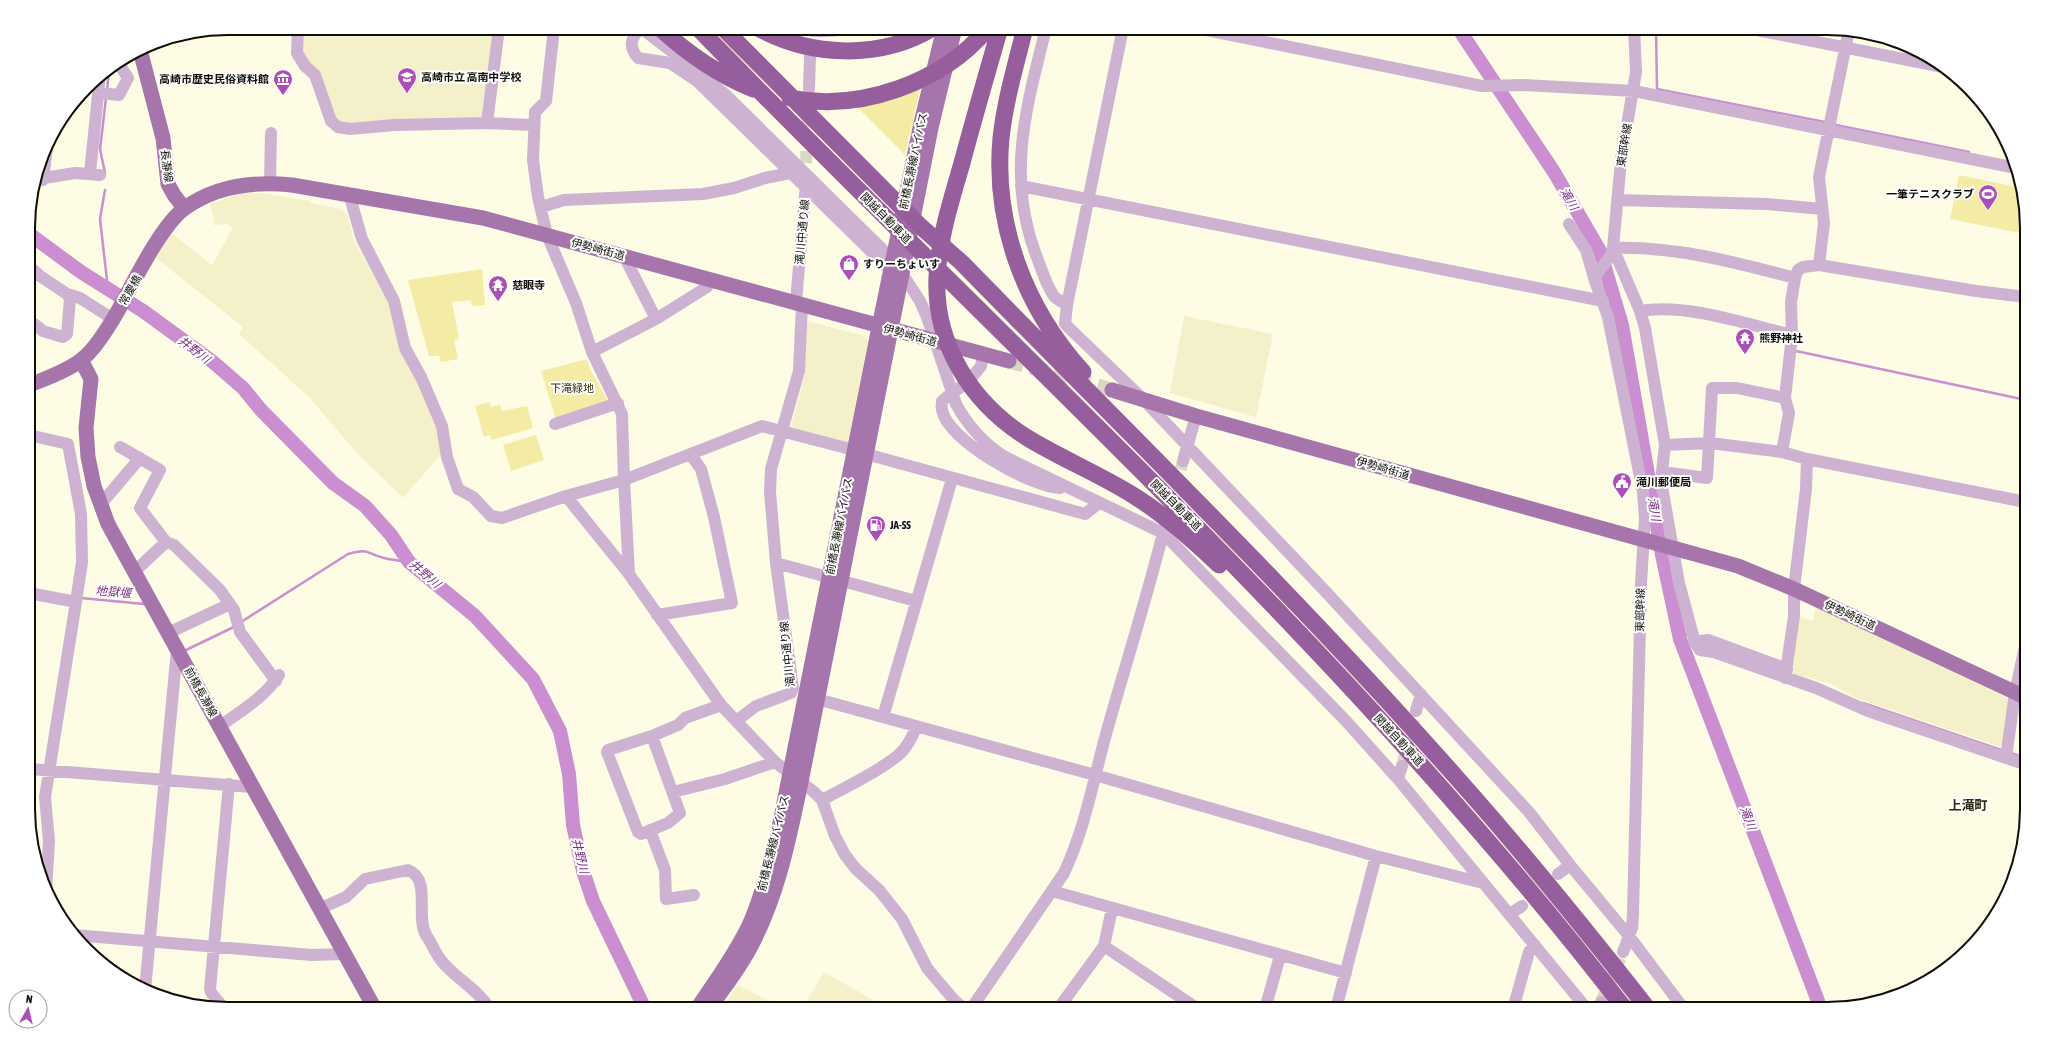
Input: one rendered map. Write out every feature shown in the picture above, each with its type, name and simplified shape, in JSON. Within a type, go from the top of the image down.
[{"type":"highway","points":[[668,35],[700,62],[736,82],[775,95],[812,101],[858,99],[891,92],[909,85],[937,71],[968,48],[981,35]]},
{"type":"highway","name":"関越自動車道","points":[[705,35],[914,246],[1196,525],[1339,674],[1443,788],[1543,906],[1619,1002]]},
{"type":"highway","name":"関越自動車道","points":[[730,35],[919,225],[962,263],[1210,514],[1352,662],[1456,777],[1549,886],[1642,1002]]},
{"type":"highway","points":[[773,35],[799,45],[840,51],[886,46],[920,35]]},
{"type":"highway","points":[[998,35],[945,228],[937,276],[938,304],[946,341],[954,361],[959,389],[1026,437],[1103,478],[1156,510],[1187,534],[1339,674]]},
{"type":"highway","points":[[1023,35],[1004,117],[1001,138],[1000,178],[1005,220],[1023,280],[1044,320],[1073,361],[1182,473],[1210,514]]},
{"type":"main road","name":"前橋長瀞線バイパス","points":[[715,1002],[749,950],[773,897],[789,840],[796,778],[885,328],[921,123],[934,35]]},
{"type":"main road","name":"前橋長瀞線バイパス","points":[[885,328],[953,35]]},
{"type":"main road","name":"長瀞線","points":[[142,56],[163,138],[168,184],[184,208]]},
{"type":"main road","name":"伊勢崎街道","points":[[184,208],[223,189],[242,184],[270,182],[349,194],[483,218],[1009,361]]},
{"type":"main road","name":"常慶橋","points":[[114,316],[169,224],[184,208]]},
{"type":"main road","points":[[35,382],[81,360],[114,316]]},
{"type":"main road","name":"前橋長瀞線","points":[[81,360],[91,379],[86,428],[87,448],[94,486],[100,505],[134,572],[220,726],[369,1002]]},
{"type":"main road","name":"伊勢崎街道","points":[[1112,390],[1196,416],[1738,566],[1794,588],[2020,695]]},
{"type":"main road","name":"前橋長瀞線バイパス","points":[[702,1002],[740,944],[751,922],[770,864],[796,778],[817,699],[835,580]]},
{"type":"street","points":[[297,35],[296,53],[305,66],[315,75],[331,121],[338,127],[350,129],[394,125],[487,123],[534,125]]},
{"type":"street","points":[[487,123],[498,35]]},
{"type":"street","points":[[553,35],[546,101],[535,112],[533,160],[547,236],[576,303],[592,352],[622,414],[629,574]]},
{"type":"street","points":[[634,35],[632,38],[631,49],[638,58],[670,63],[686,72],[749,130],[797,166]]},
{"type":"street","points":[[649,35],[704,76],[797,166],[811,186],[886,266]]},
{"type":"street","points":[[1044,35],[1026,112],[1021,142],[1021,186],[1027,227],[1034,249],[1054,296],[1067,305]]},
{"type":"street","points":[[1122,35],[1067,305],[1065,324],[1144,400],[1421,694],[1529,812],[1570,865],[1629,936],[1679,1002]]},
{"type":"street","points":[[1232,35],[1484,86],[1523,85],[1634,91],[2010,167]]},
{"type":"street","name":"東部幹線","points":[[1596,278],[1608,260],[1613,248],[1616,200],[1624,137],[1634,91],[1636,72],[1634,35]]},
{"type":"street","points":[[1783,35],[1846,49],[1928,64]]},
{"type":"street","points":[[1819,265],[1824,223],[1819,177],[1848,36]]},
{"type":"street","points":[[809,90],[810,56]]},
{"type":"street","points":[[99,93],[119,95],[128,78],[121,68]]},
{"type":"street","points":[[42,179],[75,173],[95,174],[99,85]]},
{"type":"street","points":[[270,182],[271,133]]},
{"type":"street","points":[[541,207],[564,200],[703,194],[734,188],[797,166]]},
{"type":"street","name":"滝川中通り線","points":[[736,721],[756,706],[791,693],[793,688],[776,563],[770,492],[771,469],[800,371],[799,303],[811,186],[797,166]]},
{"type":"street","points":[[811,186],[882,249],[905,278],[920,301],[959,389],[963,417],[990,447],[1005,457],[1067,488],[1163,531],[1341,716],[1398,779],[1581,1002]]},
{"type":"street","points":[[1021,186],[1088,198],[1603,301]]},
{"type":"street","points":[[349,194],[362,239],[394,301],[405,348],[422,379],[442,426],[446,457],[458,489],[473,497],[491,516],[502,518],[566,496],[624,480],[762,426],[1085,514],[1099,503]]},
{"type":"street","points":[[1616,200],[1766,204],[1822,209]]},
{"type":"street","name":"東部幹線","points":[[1569,224],[1586,250],[1603,301],[1643,492],[1645,512],[1660,544],[1633,914],[1629,936],[1623,952]]},
{"type":"street","points":[[1795,278],[1744,264],[1645,247],[1613,248],[1646,328],[1665,445],[1661,481],[1660,544],[1679,583],[1694,642],[1700,650],[1714,652],[1786,673],[1868,711],[2020,763]]},
{"type":"street","points":[[624,256],[656,319]]},
{"type":"street","points":[[1782,452],[1789,413],[1785,398],[1792,335],[1791,302],[1795,278],[1798,270],[1803,267],[1819,265],[1976,291],[2020,296]]},
{"type":"street","points":[[35,271],[67,294],[80,298],[114,316]]},
{"type":"street","points":[[592,352],[656,319],[707,288],[710,280]]},
{"type":"street","points":[[35,325],[43,331],[63,337],[67,334],[70,299],[67,294]]},
{"type":"street","points":[[1640,311],[1655,308],[1701,314],[1792,335]]},
{"type":"street","points":[[959,389],[976,375],[981,366],[983,355]]},
{"type":"street","points":[[1662,472],[1707,478],[1712,388],[1737,388],[1785,398]]},
{"type":"street","points":[[556,424],[618,403]]},
{"type":"street","points":[[1183,461],[1186,446],[1196,416]]},
{"type":"street","points":[[35,436],[87,448]]},
{"type":"street","points":[[1665,445],[1710,443],[1782,452],[1807,459],[2020,501]]},
{"type":"street","points":[[47,876],[49,841],[46,797],[82,562],[82,514],[68,444]]},
{"type":"street","points":[[120,447],[160,470],[140,508],[166,542],[174,545],[220,590],[230,604],[238,624],[278,678],[257,699],[220,726]]},
{"type":"street","points":[[657,615],[732,603],[714,517],[701,469],[691,455]]},
{"type":"street","points":[[100,505],[140,458]]},
{"type":"street","points":[[1786,673],[1794,616],[1794,588],[1806,488],[1807,459]]},
{"type":"street","points":[[883,717],[952,479]]},
{"type":"street","points":[[566,496],[629,574],[721,705],[775,762],[822,800],[835,836],[845,855],[902,918],[927,968],[956,1002]]},
{"type":"street","points":[[976,1002],[1064,873],[1080,836],[1095,775],[1163,531]]},
{"type":"street","points":[[134,572],[166,542]]},
{"type":"street","points":[[776,563],[916,601]]},
{"type":"street","points":[[35,594],[76,602]]},
{"type":"street","points":[[168,633],[230,604]]},
{"type":"street","points":[[146,983],[177,649]]},
{"type":"street","points":[[1416,711],[1421,694]]},
{"type":"street","points":[[817,699],[1095,775],[1376,856],[1483,883]]},
{"type":"street","points":[[2006,758],[2020,699]]},
{"type":"street","points":[[652,736],[680,813],[668,823],[641,834],[638,832],[607,752],[608,750],[652,736],[678,725],[684,718],[721,705]]},
{"type":"street","points":[[822,800],[893,759],[905,749],[914,734],[916,726]]},
{"type":"street","points":[[673,792],[725,779],[775,762]]},
{"type":"street","points":[[1398,779],[1402,766]]},
{"type":"street","points":[[35,769],[252,786]]},
{"type":"street","points":[[220,1002],[210,993],[229,784]]},
{"type":"street","points":[[650,830],[665,870],[666,899],[694,895]]},
{"type":"street","points":[[1338,1002],[1376,856]]},
{"type":"street","points":[[1558,874],[1570,865]]},
{"type":"street","points":[[319,909],[346,897],[365,879],[408,870],[412,872],[421,884],[422,918],[426,934],[440,959],[486,1002]]},
{"type":"street","points":[[1052,891],[1280,956],[1346,973]]},
{"type":"street","points":[[1510,914],[1522,906]]},
{"type":"street","points":[[1063,1002],[1104,946],[1112,909]]},
{"type":"street","points":[[83,936],[312,955],[344,954]]},
{"type":"street","points":[[1515,1002],[1529,952],[1535,945]]},
{"type":"street","points":[[1104,946],[1188,1002]]},
{"type":"street","points":[[1267,1002],[1280,956]]},
{"type":"shaded area","name":"高崎市立 高南中学校","points":[[302,35],[495,35],[485,114],[479,119],[345,125],[338,123],[301,55]]},
{"type":"shaded area","points":[[242,193],[262,193],[310,201],[310,203],[341,209],[347,214],[354,241],[390,303],[418,381],[437,425],[441,454],[403,498],[355,451],[309,397],[239,334],[243,327],[156,258],[171,233],[212,265],[233,228],[226,224],[213,225],[214,220],[210,204]]},
{"type":"shaded area","points":[[1184,316],[1273,334],[1256,417],[1170,393]]},
{"type":"shaded area","points":[[807,321],[864,336],[868,342],[848,443],[790,431],[805,375]]},
{"type":"shaded area","points":[[1816,607],[2009,699],[2004,748],[1856,698],[1829,683],[1790,673],[1798,616],[1813,621]]},
{"type":"shaded area","points":[[824,972],[877,1002],[806,1002]]},
{"type":"shaded area","points":[[738,985],[771,1002],[726,1002]]},
{"type":"green space","points":[[920,89],[905,155],[857,107],[895,99]]},
{"type":"green space","name":"一筆テニスクラブ","points":[[1959,175],[2015,187],[2020,216],[2020,233],[1950,219]]},
{"type":"green space","points":[[482,269],[485,305],[472,306],[471,300],[452,302],[459,339],[454,340],[458,359],[441,362],[439,356],[429,356],[408,280]]},
{"type":"green space","name":"下滝緑地","points":[[587,359],[590,369],[608,401],[556,420],[541,371]]},
{"type":"green space","points":[[489,402],[491,407],[500,404],[502,411],[527,406],[533,428],[492,440],[490,435],[484,437],[475,406]]},
{"type":"green space","points":[[536,435],[544,460],[511,471],[503,445]]},
{"type":"waterway","name":"滝川","points":[[1463,35],[1554,172],[1600,251],[1622,325],[1662,555],[1680,639],[1818,1002]]},
{"type":"waterway","points":[[1656,35],[1657,89],[1825,122]]},
{"type":"waterway","points":[[107,91],[108,77]]},
{"type":"waterway","points":[[105,173],[100,149],[106,98]]},
{"type":"waterway","points":[[1836,125],[1969,152]]},
{"type":"waterway","points":[[105,190],[100,219],[108,289]]},
{"type":"waterway","name":"井野川","points":[[35,238],[81,272],[143,311],[213,362],[243,388],[261,410],[333,483],[365,506],[391,535],[409,562],[475,616],[533,679],[560,731],[569,774],[573,825],[583,871],[593,901],[642,1002]]},
{"type":"waterway","points":[[1796,351],[2020,399]]},
{"type":"waterway","points":[[241,622],[348,554],[364,551],[384,558],[409,562]]},
{"type":"waterway","name":"地獄堰","points":[[81,598],[144,604]]},
{"type":"waterway","points":[[186,650],[236,626]]},
{"type":"waterway","points":[[1679,631],[1689,636]]},
{"type":"waterway","points":[[1863,703],[2004,751]]},
{"type":"waterway","points":[[2011,753],[2020,756]]},
{"type":"tunnel","points":[[806,163],[808,109]]},
{"type":"tunnel","points":[[1009,361],[1112,390]]},
{"type":"tunnel","points":[[1176,487],[1183,461]]},
{"type":"tunnel","points":[[1402,766],[1416,711]]},
{"type":"tunnel","points":[[1601,1002],[1623,952]]},
{"type":"place","name":"高崎市立 高南中学校","points":[[407,94]]},
{"type":"place","name":"高崎市歴史民俗資料館","points":[[283,96]]},
{"type":"place","name":"一筆テニスクラブ","points":[[1988,211]]},
{"type":"place","name":"すりーちょいす","points":[[849,281]]},
{"type":"place","name":"慈眼寺","points":[[498,302]]},
{"type":"place","name":"熊野神社","points":[[1745,355]]},
{"type":"place","name":"滝川郵便局","points":[[1622,499]]},
{"type":"place","name":"JA-SS","points":[[876,542]]},
{"type":"district","name":"上滝町","points":[[1968,805]]}]
